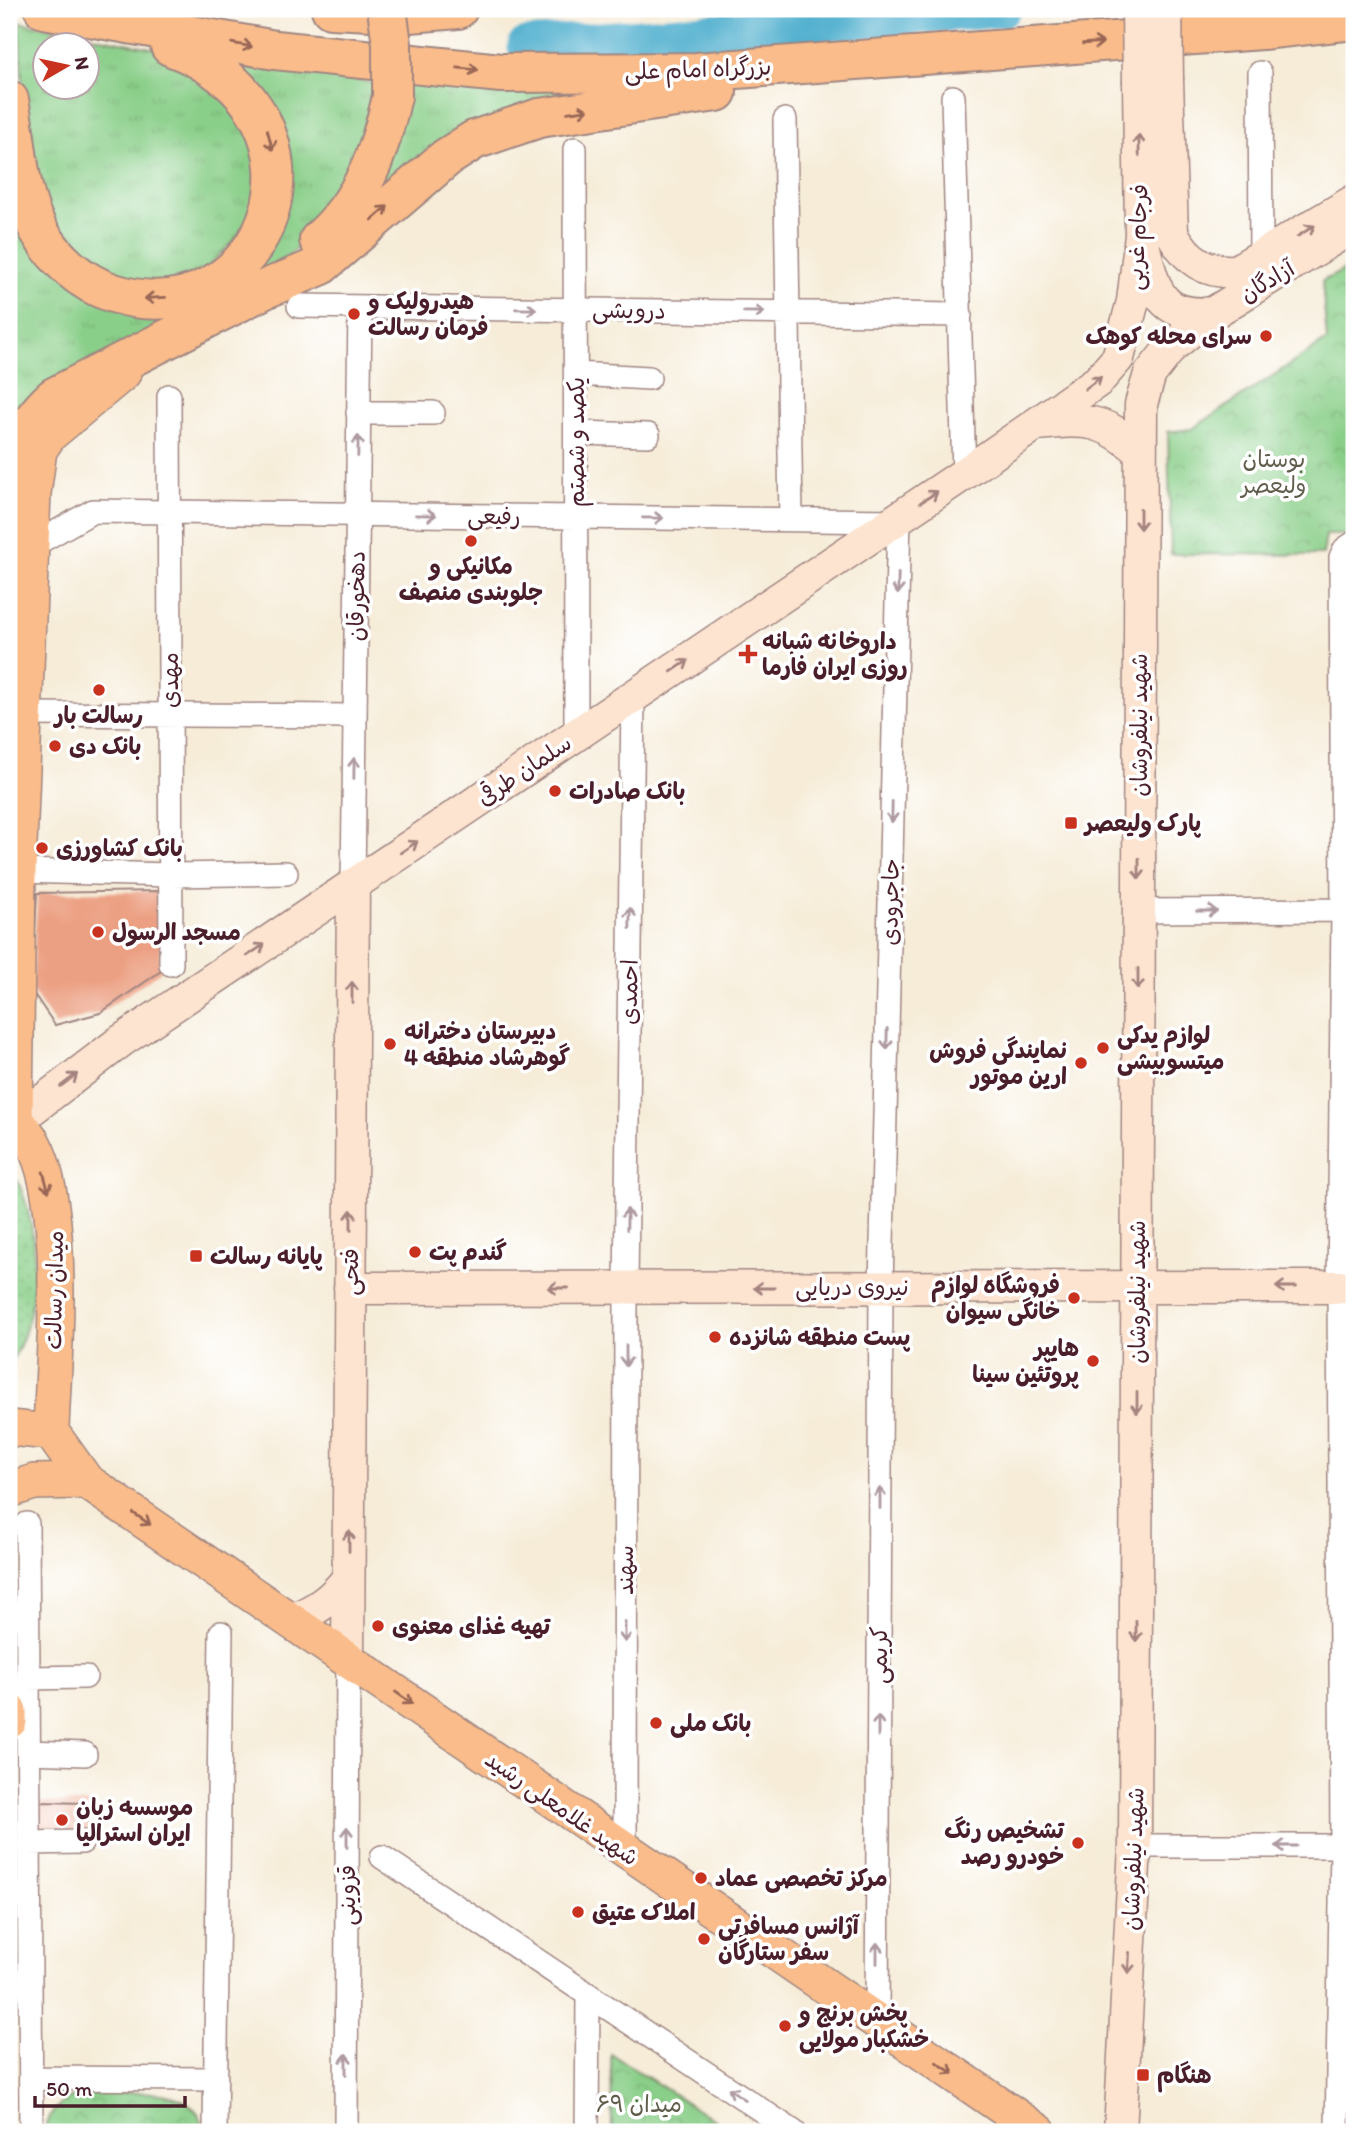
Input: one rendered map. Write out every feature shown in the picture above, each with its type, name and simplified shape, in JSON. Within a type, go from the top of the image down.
[{"type":"highway","name":"بزرگراه امام علی","points":[[44,9],[275,50],[501,73],[696,72],[1262,30],[1354,20]]},
{"type":"highway","points":[[331,9],[410,13],[458,9]]},
{"type":"highway","points":[[263,290],[331,229],[352,204],[377,152],[393,96],[392,44],[387,9]]},
{"type":"highway","points":[[9,100],[29,209],[52,250],[82,279],[120,295],[159,299],[194,291],[230,271],[255,244],[265,227],[275,186],[269,132],[240,87],[219,69],[185,51],[103,21]]},
{"type":"highway","points":[[20,534],[15,461],[23,432],[36,413],[54,397],[263,290],[320,266],[446,158],[474,140],[504,128],[567,113],[752,87],[895,58]]},
{"type":"main road","name":"فرجام غربی","points":[[1138,9],[1153,81],[1172,233],[1182,250],[1201,266],[1216,272],[1236,271],[1261,258]]},
{"type":"main road","name":"فرجام غربی","points":[[1038,424],[1098,381],[1118,358],[1133,301],[1153,81],[1166,9]]},
{"type":"main road","points":[[1261,258],[1354,201]]},
{"type":"main road","name":"آزادگان","points":[[1140,451],[1141,404],[1150,374],[1172,346],[1213,313],[1354,226]]},
{"type":"main road","points":[[1141,235],[1158,292],[1171,309],[1188,316],[1213,313]]},
{"type":"main road","points":[[12,1120],[24,714],[20,534],[33,493],[39,450],[49,435],[97,393],[167,340]]},
{"type":"main road","points":[[1038,424],[1098,422],[1123,436],[1140,451]]},
{"type":"main road","name":"سلمان طرقی","points":[[12,1120],[121,1041],[1038,424]]},
{"type":"main road","name":"شهید نیلفروشان","points":[[1120,2132],[1135,1846],[1140,451]]},
{"type":"main road","name":"فتحی","points":[[348,1658],[353,885]]},
{"type":"main road","name":"میدان رسالت","points":[[12,1120],[35,1149],[55,1218],[51,1432]]},
{"type":"main road","name":"نیروی دریایی","points":[[350,1288],[1347,1287]]},
{"type":"main road","points":[[9,1428],[51,1432]]},
{"type":"main road","name":"شهید غلامعلی رشید","points":[[51,1432],[86,1481],[348,1658],[625,1852],[1039,2132]]},
{"type":"main road","points":[[11,1481],[86,1481]]},
{"type":"main road","points":[[291,1620],[322,1605],[337,1594],[348,1578]]},
{"type":"main road","points":[[9,1710],[9,1721]]},
{"type":"street","points":[[1260,73],[1261,258]]},
{"type":"street","points":[[953,97],[964,474]]},
{"type":"street","points":[[785,120],[791,519]]},
{"type":"street","name":"یکصد و شصتم","points":[[575,149],[576,735]]},
{"type":"street","name":"درویشی","points":[[299,306],[960,315]]},
{"type":"street","name":"دهخورقان","points":[[353,885],[360,307]]},
{"type":"street","points":[[576,374],[649,378]]},
{"type":"street","name":"مهدی","points":[[169,396],[171,964]]},
{"type":"street","points":[[358,413],[433,413]]},
{"type":"street","points":[[576,433],[648,435]]},
{"type":"street","name":"رفیعی","points":[[20,534],[93,511],[897,518]]},
{"type":"street","name":"جاجرودی","points":[[881,1287],[897,518]]},
{"type":"street","points":[[1337,2132],[1348,1846],[1349,910],[1341,557],[1350,546]]},
{"type":"street","name":"احمدی","points":[[626,1288],[633,697]]},
{"type":"street","points":[[24,714],[355,716]]},
{"type":"street","points":[[18,872],[171,875],[286,873]]},
{"type":"street","points":[[1138,911],[1349,910]]},
{"type":"street","name":"کریمی","points":[[877,2022],[881,1287]]},
{"type":"street","name":"سهند","points":[[625,1852],[626,1288]]},
{"type":"street","points":[[27,1524],[31,2132]]},
{"type":"street","points":[[215,2132],[221,1633]]},
{"type":"street","name":"قزوینی","points":[[346,2132],[348,1658]]},
{"type":"street","points":[[28,1678],[85,1677]]},
{"type":"street","points":[[29,1752],[85,1754]]},
{"type":"street","points":[[29,1843],[82,1842]]},
{"type":"street","points":[[1135,1846],[1348,1846]]},
{"type":"street","points":[[382,1857],[794,2132]]},
{"type":"street","points":[[587,1995],[587,2132]]},
{"type":"street","points":[[31,2078],[216,2079]]},
{"type":"green space","points":[[19,22],[70,32],[32,32],[32,102],[102,102],[102,38],[167,51],[234,90],[269,188],[223,266],[134,291],[64,250],[26,156]]},
{"type":"green space","points":[[204,51],[382,85],[377,117],[327,221],[290,255],[9,443],[9,174],[34,236],[168,307],[284,190]]},
{"type":"green space","points":[[403,81],[606,90],[551,107],[348,223]]},
{"type":"green space","name":"بوستان ولیعصر","points":[[1354,265],[1354,535],[1326,535],[1323,555],[1171,554],[1168,432],[1192,429],[1327,340],[1322,281]]},
{"type":"green space","points":[[9,1167],[20,1187],[28,1211],[34,1266],[28,1321],[20,1345],[9,1364]]},
{"type":"green space","name":"میدان ۶۹","points":[[611,2054],[733,2132],[612,2132]]},
{"type":"green space","points":[[137,2092],[173,2096],[188,2103],[199,2115],[205,2132],[45,2132],[53,2111],[58,2106],[84,2094]]},
{"type":"building","name":"مسجد الرسول","points":[[160,891],[161,971],[100,1013],[55,1025],[32,991],[37,893]]},
{"type":"building","name":"موسسه زبان ایران استرالیا","points":[[36,1802],[89,1803],[88,1839],[37,1837]]},
{"type":"waterway","points":[[526,46],[1002,9]]},
{"type":"place","name":"هیدرولیک و فرمان رسالت","points":[[354,314]]},
{"type":"place","name":"سرای محله کوهک","points":[[1266,336]]},
{"type":"place","name":"مکانیکی و جلوبندی منصف","points":[[471,541]]},
{"type":"place","name":"داروخانه شبانه روزی ایران فارما","points":[[748,654]]},
{"type":"place","name":"رسالت بار","points":[[99,690]]},
{"type":"place","name":"بانک دی","points":[[55,746]]},
{"type":"place","name":"بانک صادرات","points":[[555,791]]},
{"type":"place","name":"پارک ولیعصر","points":[[1071,823]]},
{"type":"place","name":"بانک کشاورزی","points":[[42,848]]},
{"type":"place","name":"مسجد الرسول","points":[[98,932]]},
{"type":"place","name":"دبیرستان دخترانه گوهرشاد منطقه 4","points":[[390,1044]]},
{"type":"place","name":"لوازم یدکی میتسوبیشی","points":[[1103,1048]]},
{"type":"place","name":"نمایندگی فروش ارین موتور","points":[[1081,1063]]},
{"type":"place","name":"گندم پت","points":[[415,1252]]},
{"type":"place","name":"پایانه رسالت","points":[[196,1256]]},
{"type":"place","name":"فروشگاه لوازم خانگی سیوان","points":[[1074,1298]]},
{"type":"place","name":"پست منطقه شانزده","points":[[715,1337]]},
{"type":"place","name":"هایپر پروتئین سینا","points":[[1093,1361]]},
{"type":"place","name":"تهیه غذای معنوی","points":[[378,1626]]},
{"type":"place","name":"بانک ملی","points":[[656,1723]]},
{"type":"place","name":"موسسه زبان ایران استرالیا","points":[[62,1820]]},
{"type":"place","name":"تشخیص رنگ خودرو رصد","points":[[1078,1843]]},
{"type":"place","name":"مرکز تخصصی عماد","points":[[701,1878]]},
{"type":"place","name":"املاک عتیق","points":[[578,1912]]},
{"type":"place","name":"آژانس مسافرتی سفر ستارگان","points":[[704,1939]]},
{"type":"place","name":"پخش برنج و خشکبار مولایی","points":[[785,2026]]},
{"type":"place","name":"هنگام","points":[[1143,2075]]}]
